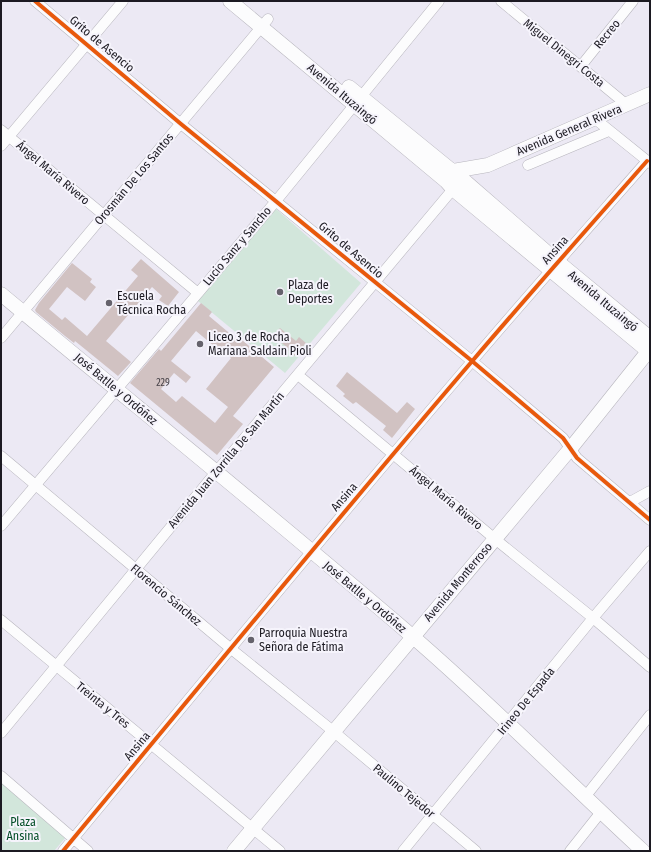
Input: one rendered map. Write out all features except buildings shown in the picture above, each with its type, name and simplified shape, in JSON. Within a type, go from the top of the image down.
[{"type":"street","name":"Grito de Asencio","points":[[34,1],[181,124],[472,361],[563,438],[577,458],[650,520]]},
{"type":"street","points":[[1,146],[5,133],[123,1]]},
{"type":"street","name":"Avenida Ituzaingó","points":[[230,1],[264,23],[358,100],[450,180],[650,347]]},
{"type":"street","name":"Avenida Ituzaingó","points":[[245,1],[264,23]]},
{"type":"street","name":"Lucio Sanz y Sancho","points":[[1,526],[276,201],[439,1]]},
{"type":"street","name":"Miguel Dinegri Costa","points":[[501,1],[628,105]]},
{"type":"street","name":"Recreo","points":[[581,66],[633,1]]},
{"type":"street","name":"Orosmán De Los Santos","points":[[1,338],[264,23]]},
{"type":"street","name":"Avenida General Rivera","points":[[450,180],[488,165],[594,118],[628,105],[650,94]]},
{"type":"street","points":[[594,118],[649,162]]},
{"type":"street","points":[[528,165],[609,131]]},
{"type":"street","name":"Ángel María Rivero","points":[[5,133],[198,293]]},
{"type":"street","name":"Ansina","points":[[63,851],[152,745],[230,648],[472,361],[554,266],[649,162]]},
{"type":"street","name":"Avenida General Rivera","points":[[467,183],[488,165]]},
{"type":"street","points":[[450,180],[461,188],[467,183]]},
{"type":"street","name":"Avenida Juan Zorrilla De San Martín","points":[[1,733],[374,282],[450,180]]},
{"type":"street","name":"Avenida Ituzaingó","points":[[467,183],[554,266]]},
{"type":"street","name":"José Batlle y Ordóñez","points":[[1,294],[413,637],[508,722],[643,851]]},
{"type":"street","name":"Avenida Monterroso","points":[[234,851],[571,448],[650,347]]},
{"type":"street","name":"Ángel María Rivero","points":[[298,375],[495,539],[593,618],[650,667]]},
{"type":"street","name":"Florencio Sánchez","points":[[1,456],[230,648],[333,731]]},
{"type":"street","points":[[630,502],[650,491]]},
{"type":"street","name":"Irineo De Espada","points":[[402,851],[433,816],[593,618],[650,551]]},
{"type":"street","name":"Treinta y Tres","points":[[1,620],[280,851]]},
{"type":"street","points":[[585,797],[650,714]]},
{"type":"street","name":"Paulino Tejedor","points":[[333,731],[476,851]]},
{"type":"street","points":[[1,776],[88,851]]},
{"type":"street","points":[[570,851],[601,812]]},
{"type":"green space","name":"Plaza de Deportes","points":[[276,209],[361,283],[285,373],[198,301]]},
{"type":"green space","name":"Plaza Ansina","points":[[1,781],[66,837],[54,851],[1,851]]},
{"type":"cycle path","points":[[35,1],[181,124],[472,361],[563,438],[577,458],[650,520]]},
{"type":"cycle path","points":[[63,851],[267,604],[422,420],[647,161]]},
{"type":"place","name":"Plaza de Deportes","points":[[280,292]]},
{"type":"place","name":"Escuela Técnica Rocha","points":[[109,303]]},
{"type":"place","name":"Liceo 3 de Rocha Mariana Saldain Pioli","points":[[200,344]]},
{"type":"place","name":"Parroquia Nuestra Señora de Fátima","points":[[251,640]]}]
